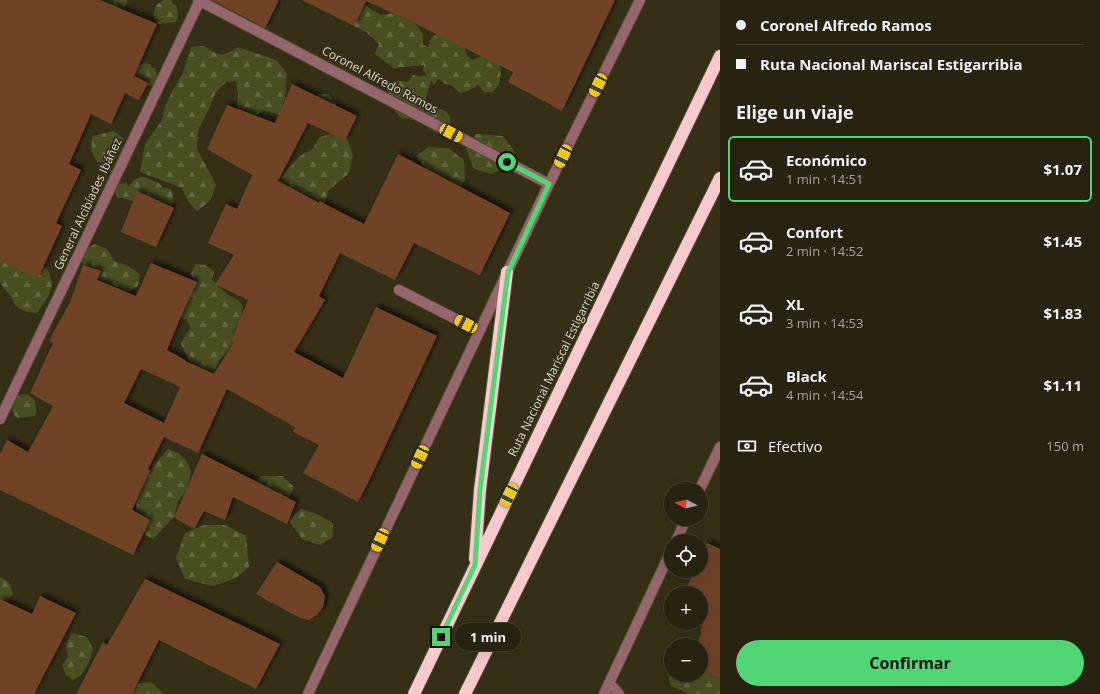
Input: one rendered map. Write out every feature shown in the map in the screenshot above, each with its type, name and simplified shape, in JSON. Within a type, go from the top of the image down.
[{"type":"highway","name":"Ruta Nacional Mariscal Estigarribia","points":[[414,694],[720,56]]},
{"type":"highway","points":[[465,694],[720,178]]},
{"type":"highway","points":[[475,565],[480,490],[508,272]]},
{"type":"street","name":"Coronel Alfredo Ramos","points":[[199,0],[549,184]]},
{"type":"street","name":"General Alcibíades Ibáñez","points":[[0,419],[199,0]]},
{"type":"street","points":[[308,694],[549,184],[640,0]]},
{"type":"street","points":[[399,290],[479,331]]},
{"type":"street","points":[[704,482],[720,450]]},
{"type":"street","points":[[604,694],[664,566]]},
{"type":"street","points":[[609,683],[619,694]]},
{"type":"green space","points":[[103,0],[127,0],[127,3],[125,7],[115,9],[104,7]]},
{"type":"green space","points":[[164,0],[171,0],[173,4],[176,5],[178,18],[176,22],[158,24],[156,21],[154,17],[154,10],[158,4]]},
{"type":"green space","points":[[366,5],[381,15],[393,13],[416,24],[423,34],[423,45],[428,47],[431,38],[443,30],[461,37],[467,56],[473,60],[482,56],[500,65],[501,72],[499,85],[492,92],[484,92],[478,85],[468,91],[460,93],[451,85],[445,84],[439,79],[434,85],[431,80],[424,105],[424,113],[431,108],[446,111],[450,117],[450,126],[449,132],[444,135],[429,129],[424,114],[415,120],[401,118],[385,98],[394,80],[408,82],[413,75],[427,75],[423,70],[424,65],[393,68],[375,54],[379,44],[367,33],[350,24],[356,6]]},
{"type":"green space","points":[[204,46],[217,54],[228,53],[238,47],[276,60],[287,73],[285,98],[280,115],[263,110],[256,116],[237,110],[238,95],[236,81],[226,82],[216,92],[198,130],[197,149],[216,185],[210,201],[197,211],[188,201],[182,188],[140,172],[145,144],[162,120],[165,106],[183,73],[191,47]]},
{"type":"green space","points":[[144,63],[150,64],[152,68],[155,68],[157,81],[155,85],[137,88],[133,78],[138,66]]},
{"type":"green space","points":[[319,94],[329,94],[336,104],[336,112],[312,100]]},
{"type":"green space","points":[[114,131],[124,139],[120,150],[113,162],[97,162],[91,151],[92,136]]},
{"type":"green space","points":[[331,134],[347,138],[353,155],[349,173],[328,191],[321,218],[285,199],[279,181],[300,156],[313,149],[319,137]]},
{"type":"green space","points":[[476,134],[503,136],[515,152],[512,165],[491,174],[473,168],[466,148]]},
{"type":"green space","points":[[428,147],[448,148],[464,160],[465,180],[461,187],[426,169],[416,156]]},
{"type":"green space","points":[[139,177],[144,177],[159,183],[163,188],[171,189],[173,202],[169,216],[169,205],[148,196],[135,202],[123,198],[117,198],[115,192],[118,184],[126,183],[129,186]]},
{"type":"green space","points":[[95,244],[107,249],[114,261],[128,266],[140,274],[138,286],[127,292],[110,284],[97,281],[94,268],[83,265],[80,252]]},
{"type":"green space","points":[[15,257],[48,269],[52,284],[49,295],[37,313],[26,312],[15,306],[12,298],[0,283],[0,261]]},
{"type":"green space","points":[[195,264],[206,265],[214,271],[212,280],[228,295],[237,299],[243,306],[241,320],[234,332],[235,342],[219,360],[214,374],[189,368],[188,357],[181,343],[191,328],[186,319],[180,318],[194,284],[191,274]]},
{"type":"green space","points":[[24,394],[29,395],[34,399],[36,408],[35,416],[17,418],[13,413],[12,404],[17,396]]},
{"type":"green space","points":[[168,449],[178,453],[185,459],[191,471],[187,489],[178,502],[174,517],[153,539],[142,533],[150,520],[135,518],[137,499],[150,470]]},
{"type":"green space","points":[[261,476],[283,476],[294,487],[285,507],[253,483]]},
{"type":"green space","points":[[301,509],[319,515],[333,523],[333,537],[320,545],[302,539],[289,520]]},
{"type":"green space","points":[[204,525],[225,525],[246,536],[249,567],[236,578],[213,586],[185,579],[176,558],[185,533]]},
{"type":"green space","points":[[0,577],[9,582],[13,594],[7,601],[0,599]]},
{"type":"green space","points":[[72,633],[87,637],[93,649],[84,671],[73,680],[66,675],[62,665],[68,657],[66,645]]},
{"type":"green space","points":[[708,673],[720,679],[720,694],[689,694],[671,686],[670,682],[708,682]]},
{"type":"green space","points":[[151,682],[164,694],[132,694],[138,683]]},
{"type":"building","points":[[0,0],[100,0],[157,24],[134,76],[148,83],[139,100],[125,93],[111,124],[91,114],[69,164],[81,170],[56,223],[62,226],[38,278],[0,261]]},
{"type":"building","points":[[212,0],[279,0],[265,28]]},
{"type":"building","points":[[302,0],[615,0],[562,111],[508,82],[513,72],[366,1],[354,26]]},
{"type":"building","points":[[292,84],[357,116],[345,140],[308,123],[278,181],[319,203],[319,201],[364,224],[398,154],[510,213],[480,275],[414,243],[395,280],[340,253],[319,296],[325,300],[294,352],[343,378],[376,307],[437,336],[358,502],[303,473],[319,445],[293,432],[295,427],[227,389],[198,453],[164,437],[148,469],[150,470],[132,510],[150,520],[133,555],[0,490],[0,454],[7,440],[28,452],[53,406],[30,393],[53,343],[49,341],[70,302],[83,265],[101,271],[97,280],[136,296],[151,263],[197,282],[167,350],[185,361],[214,374],[234,342],[231,341],[248,300],[215,284],[234,255],[208,243],[226,204],[237,209],[252,175],[207,149],[227,105],[275,123]],"holes":[[[141,369],[180,387],[164,423],[124,403]]]},
{"type":"building","points":[[137,191],[174,208],[156,247],[121,232]]},
{"type":"building","points":[[202,454],[296,502],[287,524],[233,497],[225,520],[204,511],[194,529],[174,517]]},
{"type":"building","points":[[708,543],[720,549],[720,679],[708,673],[708,638],[699,638],[701,630],[708,630],[708,586],[687,586],[691,578],[708,578]]},
{"type":"building","points":[[277,562],[320,587],[325,596],[323,607],[317,615],[309,620],[300,618],[256,594]]},
{"type":"building","points":[[145,579],[280,644],[256,689],[159,640],[132,694],[76,694],[103,642],[107,645]]},
{"type":"building","points":[[40,596],[76,613],[34,694],[0,694],[0,599],[32,614]]},
{"type":"route","points":[[441,637],[475,565],[480,490],[508,272],[549,184],[507,162]]}]
